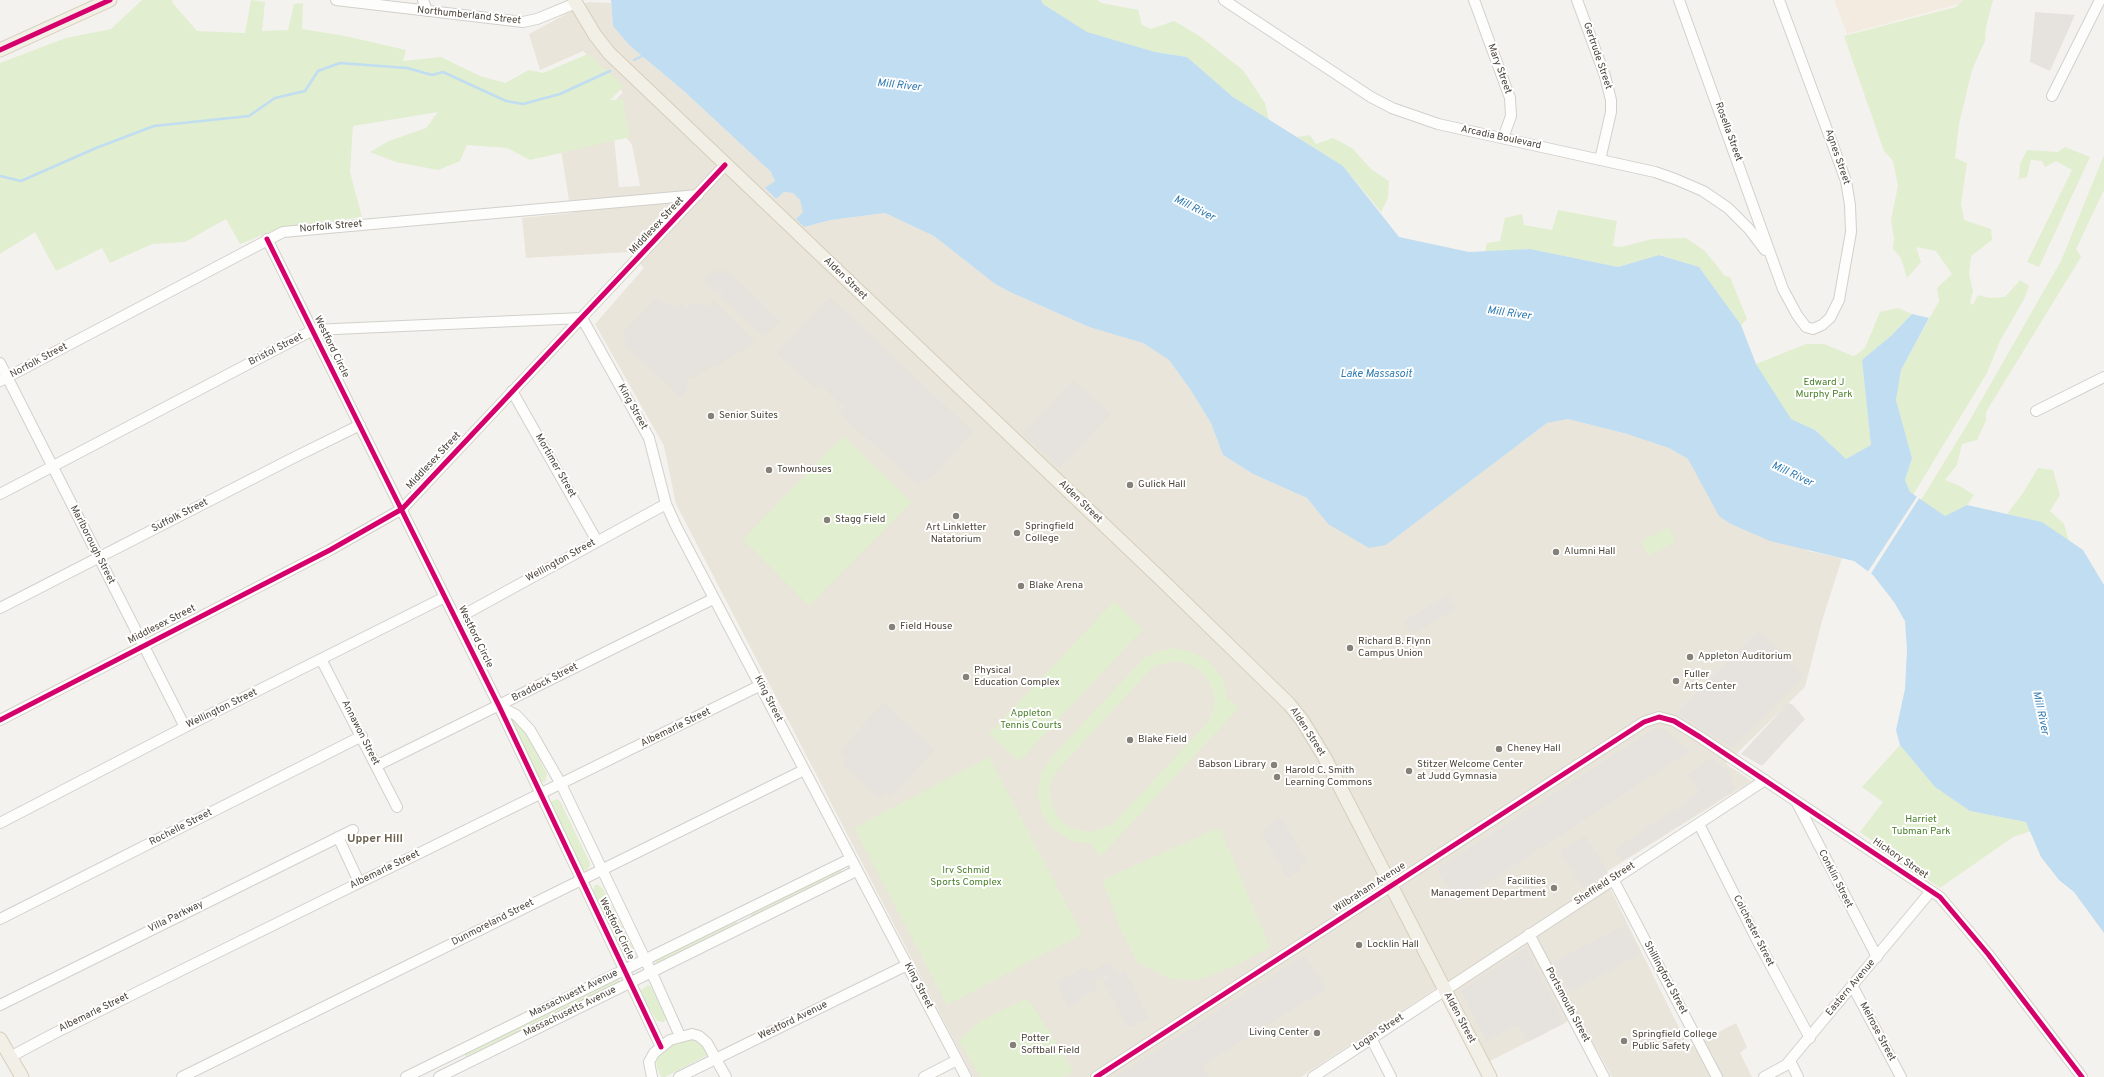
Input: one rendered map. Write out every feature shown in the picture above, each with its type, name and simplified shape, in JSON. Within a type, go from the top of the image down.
[{"type":"main road","points":[[0,50],[110,0]]},
{"type":"main road","name":"Alden Street","points":[[575,2],[606,50],[1274,687],[1296,712],[1317,744],[1490,1077]]},
{"type":"main road","points":[[0,1039],[22,1077]]},
{"type":"street","name":"Northumberland Street","points":[[336,0],[522,22],[537,19],[575,2]]},
{"type":"street","points":[[423,0],[427,11]]},
{"type":"street","name":"Arcadia Boulevard","points":[[1224,0],[1388,107],[1438,124],[1600,160],[1665,176],[1690,185],[1711,196],[1735,215],[1749,229],[1774,266]]},
{"type":"street","name":"Mary Street","points":[[1474,0],[1510,98],[1511,116],[1503,138]]},
{"type":"street","name":"Gertrude Street","points":[[1576,0],[1605,76],[1610,94],[1611,112],[1600,160]]},
{"type":"street","name":"Rosella Street","points":[[1679,0],[1740,166],[1774,266]]},
{"type":"street","name":"Agnes Street","points":[[1774,266],[1788,300],[1806,327],[1813,329],[1826,322],[1837,307],[1843,286],[1851,232],[1849,197],[1839,162],[1779,0]]},
{"type":"street","points":[[2052,96],[2100,0]]},
{"type":"street","name":"Middlesex Street","points":[[0,720],[142,645],[330,550],[402,509],[725,165]]},
{"type":"street","name":"Norfolk Street","points":[[4,379],[267,239],[288,231],[698,195]]},
{"type":"street","name":"Westford Circle","points":[[267,239],[499,706],[661,1047]]},
{"type":"street","name":"Bristol Street","points":[[0,494],[313,330],[582,318]]},
{"type":"street","name":"King Street","points":[[582,318],[649,438],[666,504],[713,599],[761,686],[856,871],[966,1077]]},
{"type":"street","name":"Marlborough Street","points":[[0,362],[4,379],[53,467],[142,645],[185,727]]},
{"type":"street","points":[[2036,411],[2104,377]]},
{"type":"street","name":"Mortimer Street","points":[[512,391],[597,541]]},
{"type":"street","name":"Suffolk Street","points":[[0,608],[360,425]]},
{"type":"street","name":"Wellington Street","points":[[456,619],[666,504]]},
{"type":"street","name":"Wellington Street","points":[[0,823],[185,727],[445,597]]},
{"type":"street","name":"Braddock Street","points":[[376,766],[713,599]]},
{"type":"street","name":"Annawon Street","points":[[321,659],[362,736],[397,807]]},
{"type":"street","name":"Albemarle Street","points":[[10,1057],[53,1034],[359,882],[761,686]]},
{"type":"street","name":"Westford Circle","points":[[499,706],[516,715],[530,730],[561,784],[652,972],[680,1036]]},
{"type":"street","name":"Wilbraham Avenue","points":[[1096,1077],[1390,885],[1644,722],[1656,717]]},
{"type":"street","name":"Hickory Street","points":[[1656,717],[1666,718],[1682,725],[1940,897],[1988,954],[2082,1077]]},
{"type":"street","name":"Rochelle Street","points":[[0,920],[362,736]]},
{"type":"street","name":"Dunmoreland Street","points":[[182,1077],[804,770]]},
{"type":"street","name":"Sheffield Street","points":[[1445,990],[1765,780]]},
{"type":"street","name":"Conklin Street","points":[[1795,800],[1877,957]]},
{"type":"street","name":"Colchester Street","points":[[1699,824],[1810,1038]]},
{"type":"street","name":"Villa Parkway","points":[[0,1005],[352,830]]},
{"type":"street","points":[[338,837],[359,882]]},
{"type":"street","name":"Massachuestt Avenue","points":[[406,1077],[850,859]]},
{"type":"street","name":"Massachusetts Avenue","points":[[439,1077],[856,871]]},
{"type":"street","name":"Shillingford Street","points":[[1613,879],[1717,1077]]},
{"type":"street","name":"Eastern Avenue","points":[[1764,1077],[1786,1065],[1790,1061],[1853,987],[1931,891]]},
{"type":"street","points":[[740,912],[746,925]]},
{"type":"street","name":"Portsmouth Street","points":[[1529,934],[1604,1077]]},
{"type":"street","name":"Westford Avenue","points":[[679,1077],[907,965]]},
{"type":"street","name":"Melrose Street","points":[[1853,987],[1901,1077]]},
{"type":"street","name":"Logan Street","points":[[1313,1077],[1445,990]]},
{"type":"street","points":[[652,1077],[650,1059],[661,1047],[680,1036],[692,1034],[699,1036],[707,1043],[726,1077]]},
{"type":"street","points":[[1371,1038],[1391,1077]]},
{"type":"street","points":[[451,1055],[458,1068]]},
{"type":"street","points":[[924,1077],[957,1060]]},
{"type":"street","points":[[1790,1061],[1798,1077]]},
{"type":"shaded area","points":[[1834,0],[1965,0],[1966,2],[1847,34]]},
{"type":"shaded area","name":"Springfield College","points":[[588,2],[611,3],[613,26],[629,45],[685,92],[771,172],[775,181],[765,189],[776,199],[784,192],[793,193],[800,200],[804,212],[804,227],[831,220],[885,213],[934,236],[995,284],[1010,292],[1089,327],[1143,343],[1169,360],[1190,389],[1211,423],[1223,455],[1253,474],[1307,498],[1328,524],[1386,545],[1547,423],[1568,419],[1627,434],[1669,448],[1688,459],[1703,485],[1808,551],[1842,558],[1822,621],[1805,687],[1726,764],[1752,781],[1603,874],[1689,1048],[1736,1023],[1747,1047],[1740,1053],[1752,1077],[1612,1077],[1578,1016],[1490,1061],[1449,980],[1301,1077],[973,1077],[676,504],[664,446],[595,324],[644,268],[628,252],[526,258],[522,218],[571,213],[560,144],[614,138],[619,187],[640,186],[632,145],[606,111],[623,92],[583,51],[540,70],[529,34]]},
{"type":"shaded area","points":[[2035,12],[2075,15],[2050,71],[2030,62]]},
{"type":"shaded area","points":[[725,268],[780,321],[764,337],[719,295],[723,289],[722,287],[716,292],[704,280],[715,269],[720,273]]},
{"type":"shaded area","points":[[830,297],[973,432],[930,478],[922,480],[918,485],[839,413],[844,407],[821,385],[816,389],[777,353]]},
{"type":"shaded area","points":[[656,298],[660,302],[677,308],[682,303],[687,308],[691,303],[708,306],[713,301],[755,342],[715,367],[713,365],[694,378],[691,376],[686,381],[689,384],[681,397],[622,343],[627,337],[622,333]]},
{"type":"shaded area","points":[[1073,380],[1111,414],[1059,468],[1023,434]]},
{"type":"shaded area","points":[[1448,595],[1456,609],[1412,635],[1404,621]]},
{"type":"shaded area","points":[[1758,631],[1784,653],[1791,665],[1795,664],[1796,670],[1803,672],[1801,679],[1733,748],[1676,713]]},
{"type":"shaded area","points":[[883,703],[935,750],[890,797],[886,793],[879,798],[842,763],[846,758],[840,751]]},
{"type":"shaded area","points":[[1788,703],[1792,704],[1805,719],[1762,766],[1741,754]]},
{"type":"shaded area","points":[[1657,727],[1668,731],[1676,741],[1691,750],[1460,901],[1457,900],[1437,869]]},
{"type":"shaded area","points":[[1711,758],[1729,771],[1734,790],[1622,861],[1614,850],[1678,807],[1680,809],[1687,804],[1686,801],[1700,792],[1688,775]]},
{"type":"shaded area","points":[[1281,818],[1307,861],[1300,865],[1302,869],[1288,878],[1261,832],[1274,821]]},
{"type":"shaded area","points":[[1585,835],[1608,873],[1583,888],[1560,851]]},
{"type":"shaded area","points":[[1625,925],[1641,954],[1570,991],[1553,962]]},
{"type":"shaded area","points":[[1526,948],[1565,1023],[1528,1042],[1518,1024],[1487,1041],[1461,990]]},
{"type":"shaded area","points":[[1304,955],[1326,989],[1202,1065],[1209,1077],[1115,1077]]},
{"type":"shaded area","points":[[1110,961],[1118,975],[1125,971],[1148,1016],[1143,1021],[1128,1028],[1103,981],[1108,978],[1107,975],[1094,981],[1097,989],[1079,998],[1080,1001],[1068,1007],[1057,982],[1086,967],[1090,972]]},
{"type":"green space","points":[[142,0],[173,0],[172,2],[197,31],[245,33],[251,0],[265,2],[262,31],[288,30],[294,4],[303,3],[302,29],[345,36],[406,50],[403,61],[441,57],[480,76],[505,83],[529,70],[543,73],[588,54],[624,86],[610,100],[623,99],[630,137],[530,160],[507,148],[467,145],[460,161],[438,170],[396,162],[370,152],[389,141],[426,128],[438,112],[353,126],[350,172],[362,217],[280,228],[240,244],[226,219],[185,242],[152,244],[110,263],[102,248],[56,271],[35,232],[0,254],[0,63],[66,38],[111,29]]},
{"type":"green space","points":[[1041,0],[1097,0],[1102,3],[1138,10],[1142,25],[1151,29],[1174,21],[1198,35],[1243,70],[1265,103],[1269,120],[1233,97],[1187,57],[1155,52],[1086,32],[1043,4]]},
{"type":"green space","points":[[1963,0],[1993,0],[1986,27],[1985,41],[1972,70],[1959,124],[1955,158],[1967,163],[1961,204],[1964,220],[1991,229],[1992,240],[1971,256],[1969,274],[1973,291],[1970,302],[1973,305],[1978,295],[1989,298],[2005,297],[2020,280],[2029,286],[2024,299],[2000,341],[1987,373],[1913,495],[1910,492],[1905,480],[1912,458],[1896,400],[1901,370],[1939,301],[1937,288],[1952,274],[1936,251],[1916,247],[1921,262],[1907,278],[1901,258],[1893,249],[1894,239],[1891,219],[1898,186],[1893,161],[1884,151],[1844,36],[1956,7]]},
{"type":"green space","points":[[1310,135],[1316,144],[1333,138],[1352,148],[1371,169],[1389,181],[1388,198],[1381,212],[1343,166],[1297,137]]},
{"type":"green space","points":[[2065,147],[2090,157],[2039,267],[2027,262],[2072,170],[2056,161],[2045,167],[2042,161],[2031,160],[2027,177],[2019,179],[2020,164],[2027,150],[2058,152]]},
{"type":"green space","points":[[2104,155],[2104,190],[2076,249],[2081,257],[1986,412],[1986,420],[1977,440],[1962,444],[1957,465],[1945,480],[1960,486],[1974,495],[1967,505],[1945,516],[1921,500],[1970,420],[2061,261]]},
{"type":"green space","points":[[1558,210],[1617,221],[1613,246],[1622,247],[1652,239],[1686,238],[1705,251],[1725,276],[1730,277],[1747,319],[1741,325],[1699,267],[1660,255],[1618,267],[1530,249],[1485,252],[1487,243],[1500,241],[1505,218],[1522,214],[1524,225],[1552,230]]},
{"type":"green space","name":"Edward J Murphy Park","points":[[1898,308],[1912,314],[1892,335],[1862,360],[1871,445],[1846,459],[1815,430],[1784,416],[1756,364],[1806,344],[1824,344],[1853,356],[1856,355],[1865,348],[1880,312]]},
{"type":"green space","name":"Stagg Field","points":[[843,436],[912,502],[809,606],[743,539]]},
{"type":"green space","points":[[2038,468],[2053,470],[2060,495],[2050,511],[2064,524],[2069,541],[2042,522],[2007,514],[2023,493]]},
{"type":"green space","points":[[1668,527],[1676,541],[1648,556],[1641,542]]},
{"type":"green space","name":"Appleton Tennis Courts","points":[[1114,601],[1143,629],[1019,762],[989,734]]},
{"type":"green space","points":[[1173,648],[1193,652],[1210,662],[1222,678],[1226,688],[1227,701],[1230,699],[1239,708],[1101,856],[1092,847],[1094,844],[1071,841],[1054,830],[1047,822],[1042,814],[1037,794],[1041,774],[1051,757],[1144,658],[1153,653]],"holes":[[[1173,661],[1195,667],[1207,678],[1213,692],[1214,699],[1214,707],[1208,722],[1112,825],[1091,832],[1068,826],[1057,816],[1051,801],[1050,786],[1056,772],[1151,669],[1158,665]]]},
{"type":"green space","points":[[506,714],[518,722],[527,735],[547,774],[545,782],[540,782]]},
{"type":"green space","name":"Harriet Tubman Park","points":[[1900,745],[1935,787],[1970,811],[2026,822],[2031,831],[2013,837],[1940,888],[1860,832],[1883,802],[1862,787]]},
{"type":"green space","name":"Irv Schmid Sports Complex","points":[[989,757],[1082,934],[947,1005],[854,828]]},
{"type":"green space","points":[[557,799],[560,801],[590,863],[589,868],[586,870],[583,870],[580,867],[550,802]]},
{"type":"green space","points":[[1216,829],[1221,831],[1270,947],[1237,965],[1198,980],[1171,979],[1138,963],[1122,932],[1102,880]]},
{"type":"green space","points":[[842,869],[841,873],[752,917],[750,912]]},
{"type":"green space","points":[[597,884],[603,889],[633,949],[632,954],[629,957],[625,957],[593,893],[594,886]]},
{"type":"green space","points":[[735,920],[737,925],[657,964],[655,963],[656,960]]},
{"type":"green space","points":[[618,978],[620,982],[617,984],[465,1057],[465,1053]]},
{"type":"green space","points":[[648,985],[651,987],[666,1018],[664,1022],[657,1021],[644,999],[641,990]]},
{"type":"green space","points":[[1025,999],[1032,1004],[1074,1072],[1063,1077],[980,1077],[959,1041],[980,1021]]},
{"type":"green space","points":[[674,1034],[694,1040],[702,1046],[708,1055],[665,1077],[661,1077],[657,1068],[656,1057],[662,1041],[666,1037]]},
{"type":"water","name":"Lake Massasoit","points":[[611,0],[1041,0],[1043,4],[1087,32],[1155,52],[1187,57],[1233,97],[1343,166],[1399,237],[1469,252],[1530,249],[1618,267],[1659,255],[1699,267],[1741,325],[1756,364],[1791,419],[1815,430],[1846,459],[1871,445],[1862,360],[1892,335],[1912,314],[1929,318],[1901,370],[1896,400],[1912,458],[1905,480],[1910,492],[1945,516],[1967,505],[2042,522],[2083,550],[2104,585],[2104,933],[2074,892],[2059,880],[2041,857],[2026,822],[1970,811],[1935,787],[1900,745],[1896,730],[1905,689],[1907,650],[1905,621],[1894,602],[1873,575],[1854,561],[1770,541],[1731,524],[1719,516],[1688,459],[1669,448],[1627,434],[1568,419],[1547,423],[1386,545],[1369,548],[1328,524],[1307,498],[1253,474],[1223,455],[1211,423],[1190,389],[1169,360],[1143,343],[1089,327],[1010,292],[995,284],[934,236],[885,213],[831,220],[804,227],[796,219],[803,212],[800,200],[793,193],[784,192],[776,199],[765,188],[775,181],[771,172],[685,92],[629,45],[613,26]]},
{"type":"pier","points":[[1918,495],[1920,497],[1870,575],[1867,573]]},
{"type":"waterway","points":[[634,60],[642,56]]},
{"type":"waterway","points":[[0,176],[21,181],[96,148],[154,126],[249,116],[275,98],[305,91],[318,71],[340,63],[407,68],[432,75],[443,72],[506,101],[523,104],[560,94],[610,71]]},
{"type":"cycle path","points":[[0,50],[110,0]]},
{"type":"cycle path","points":[[0,720],[330,550],[402,509],[725,165]]},
{"type":"cycle path","points":[[267,239],[499,706],[661,1047]]},
{"type":"cycle path","points":[[1096,1077],[1644,722],[1659,717],[1674,721],[1700,737],[1940,897],[1988,954],[2082,1077]]},
{"type":"place","name":"Senior Suites","points":[[711,416]]},
{"type":"place","name":"Townhouses","points":[[769,470]]},
{"type":"place","name":"Gulick Hall","points":[[1130,485]]},
{"type":"place","name":"Art Linkletter Natatorium","points":[[956,516]]},
{"type":"place","name":"Stagg Field","points":[[827,520]]},
{"type":"place","name":"Springfield College","points":[[1017,533]]},
{"type":"place","name":"Alumni Hall","points":[[1556,552]]},
{"type":"place","name":"Blake Arena","points":[[1021,586]]},
{"type":"place","name":"Field House","points":[[892,627]]},
{"type":"place","name":"Richard B. Flynn Campus Union","points":[[1350,648]]},
{"type":"place","name":"Appleton Auditorium","points":[[1690,657]]},
{"type":"place","name":"Physical Education Complex","points":[[966,677]]},
{"type":"place","name":"Fuller Arts Center","points":[[1676,681]]},
{"type":"place","name":"Blake Field","points":[[1130,740]]},
{"type":"place","name":"Cheney Hall","points":[[1499,749]]},
{"type":"place","name":"Babson Library","points":[[1274,765]]},
{"type":"place","name":"Stitzer Welcome Center at Judd Gymnasia","points":[[1409,771]]},
{"type":"place","name":"Harold C. Smith Learning Commons","points":[[1277,777]]},
{"type":"place","name":"Facilities Management Department","points":[[1554,888]]},
{"type":"place","name":"Locklin Hall","points":[[1359,945]]},
{"type":"place","name":"Living Center","points":[[1317,1033]]},
{"type":"place","name":"Springfield College Public Safety","points":[[1624,1041]]},
{"type":"place","name":"Potter Softball Field","points":[[1013,1045]]},
{"type":"district","name":"Upper Hill","points":[[375,840]]},
{"type":"water label","name":"Mill River","points":[[899,86]]},
{"type":"water label","name":"Mill River","points":[[1194,209]]},
{"type":"water label","name":"Mill River","points":[[1509,314]]},
{"type":"water label","name":"Mill River","points":[[1792,475]]},
{"type":"water label","name":"Mill River","points":[[2040,713]]}]
